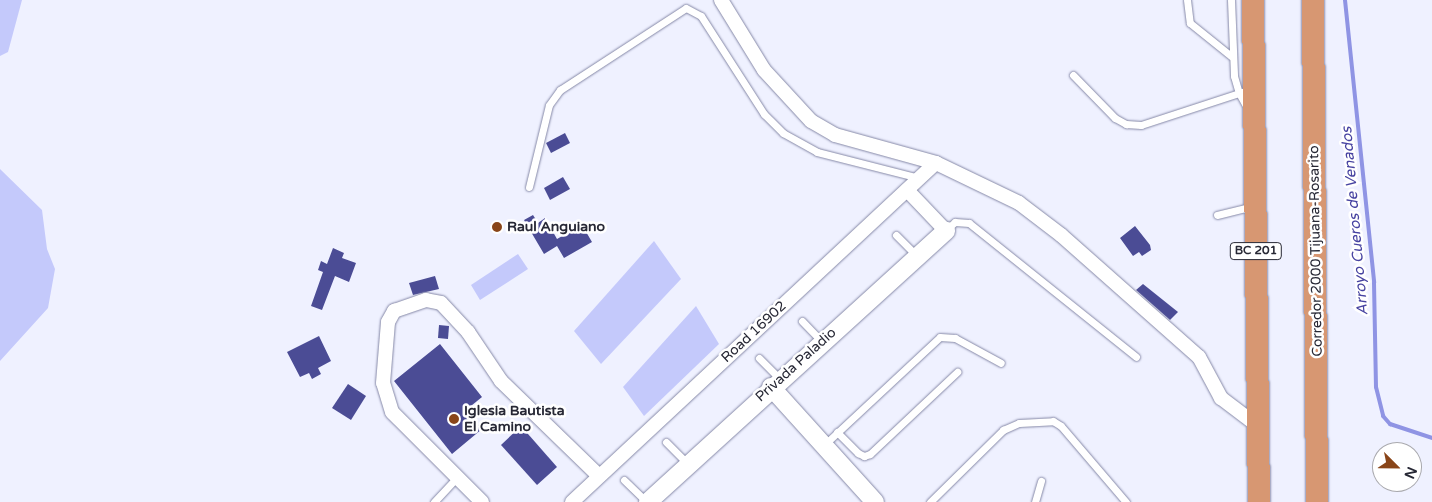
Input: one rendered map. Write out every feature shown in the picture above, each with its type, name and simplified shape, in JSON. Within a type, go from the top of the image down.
[{"type":"highway","name":"BC 201","points":[[1253,0],[1246,91],[1254,120],[1259,502]]},
{"type":"highway","name":"Corredor 2000 Tijuana-Rosarito","points":[[1313,0],[1317,502]]},
{"type":"street","points":[[721,0],[764,70],[811,121],[835,135],[936,163],[1019,203],[1061,235],[1199,357],[1221,398],[1258,426]]},
{"type":"street","name":"Road 16902","points":[[572,502],[936,163]]},
{"type":"street","points":[[907,190],[946,231]]},
{"type":"street","name":"Privada Paladio","points":[[648,502],[776,383],[919,258],[946,231]]},
{"type":"street","points":[[482,502],[392,412],[384,395],[389,316],[426,300],[442,303],[468,332],[501,380],[599,476]]},
{"type":"street","points":[[776,383],[824,445],[875,502]]},
{"type":"lane","points":[[1187,0],[1190,23],[1232,56]]},
{"type":"lane","points":[[1073,75],[1115,118],[1126,124],[1141,125],[1246,91],[1232,56],[1232,0]]},
{"type":"lane","points":[[529,187],[549,105],[560,90],[686,8],[701,16],[764,114],[783,134],[817,152],[919,178]]},
{"type":"lane","points":[[1217,215],[1255,205]]},
{"type":"lane","points":[[946,231],[955,222],[969,223],[1136,357]]},
{"type":"lane","points":[[896,235],[919,258]]},
{"type":"lane","points":[[802,321],[822,342]]},
{"type":"lane","points":[[824,445],[940,337],[955,338],[1001,363]]},
{"type":"lane","points":[[759,358],[776,383]]},
{"type":"lane","points":[[837,432],[858,453],[864,456],[870,454],[957,372]]},
{"type":"lane","points":[[930,502],[1003,430],[1019,423],[1052,421],[1061,426],[1126,502]]},
{"type":"lane","points":[[666,442],[688,465]]},
{"type":"lane","points":[[434,502],[457,477]]},
{"type":"lane","points":[[624,480],[648,502]]},
{"type":"lane","points":[[1035,502],[1041,481]]},
{"type":"shaded area","points":[[0,0],[22,0],[8,52],[0,56]]},
{"type":"shaded area","points":[[0,169],[42,210],[47,249],[55,269],[48,308],[0,361]]},
{"type":"shaded area","points":[[654,241],[681,279],[601,364],[574,331]]},
{"type":"shaded area","points":[[518,254],[528,269],[480,300],[471,285]]},
{"type":"shaded area","points":[[696,306],[719,344],[644,416],[623,387]]},
{"type":"building","points":[[565,133],[570,143],[551,153],[546,143]]},
{"type":"building","points":[[563,177],[570,189],[550,200],[544,188]]},
{"type":"building","points":[[533,215],[538,223],[545,218],[557,239],[582,225],[592,242],[564,258],[557,246],[544,254],[524,220]]},
{"type":"building","points":[[1135,226],[1150,245],[1151,250],[1142,256],[1139,252],[1133,256],[1120,238]]},
{"type":"building","points":[[333,248],[344,253],[342,258],[356,263],[349,282],[335,276],[322,310],[311,306],[323,272],[318,270],[321,261],[327,264]]},
{"type":"building","points":[[435,276],[439,289],[413,295],[409,283]]},
{"type":"building","points":[[1143,284],[1178,312],[1170,320],[1136,290]]},
{"type":"building","points":[[439,325],[449,326],[448,339],[438,338]]},
{"type":"building","points":[[319,336],[331,361],[318,368],[321,374],[312,379],[309,373],[300,377],[287,352]]},
{"type":"building","points":[[440,344],[482,397],[466,410],[482,429],[452,454],[394,381]]},
{"type":"building","points":[[348,384],[366,396],[351,420],[332,408]]},
{"type":"building","points":[[521,426],[557,467],[537,485],[501,445]]},
{"type":"waterway","name":"Arroyo Cueros de Venados","points":[[1345,0],[1374,283],[1376,387],[1383,416],[1390,424],[1432,438]]},
{"type":"place","name":"Raul Anguiano","points":[[497,227]]},
{"type":"place","name":"Iglesia Bautista El Camino","points":[[454,419]]}]
